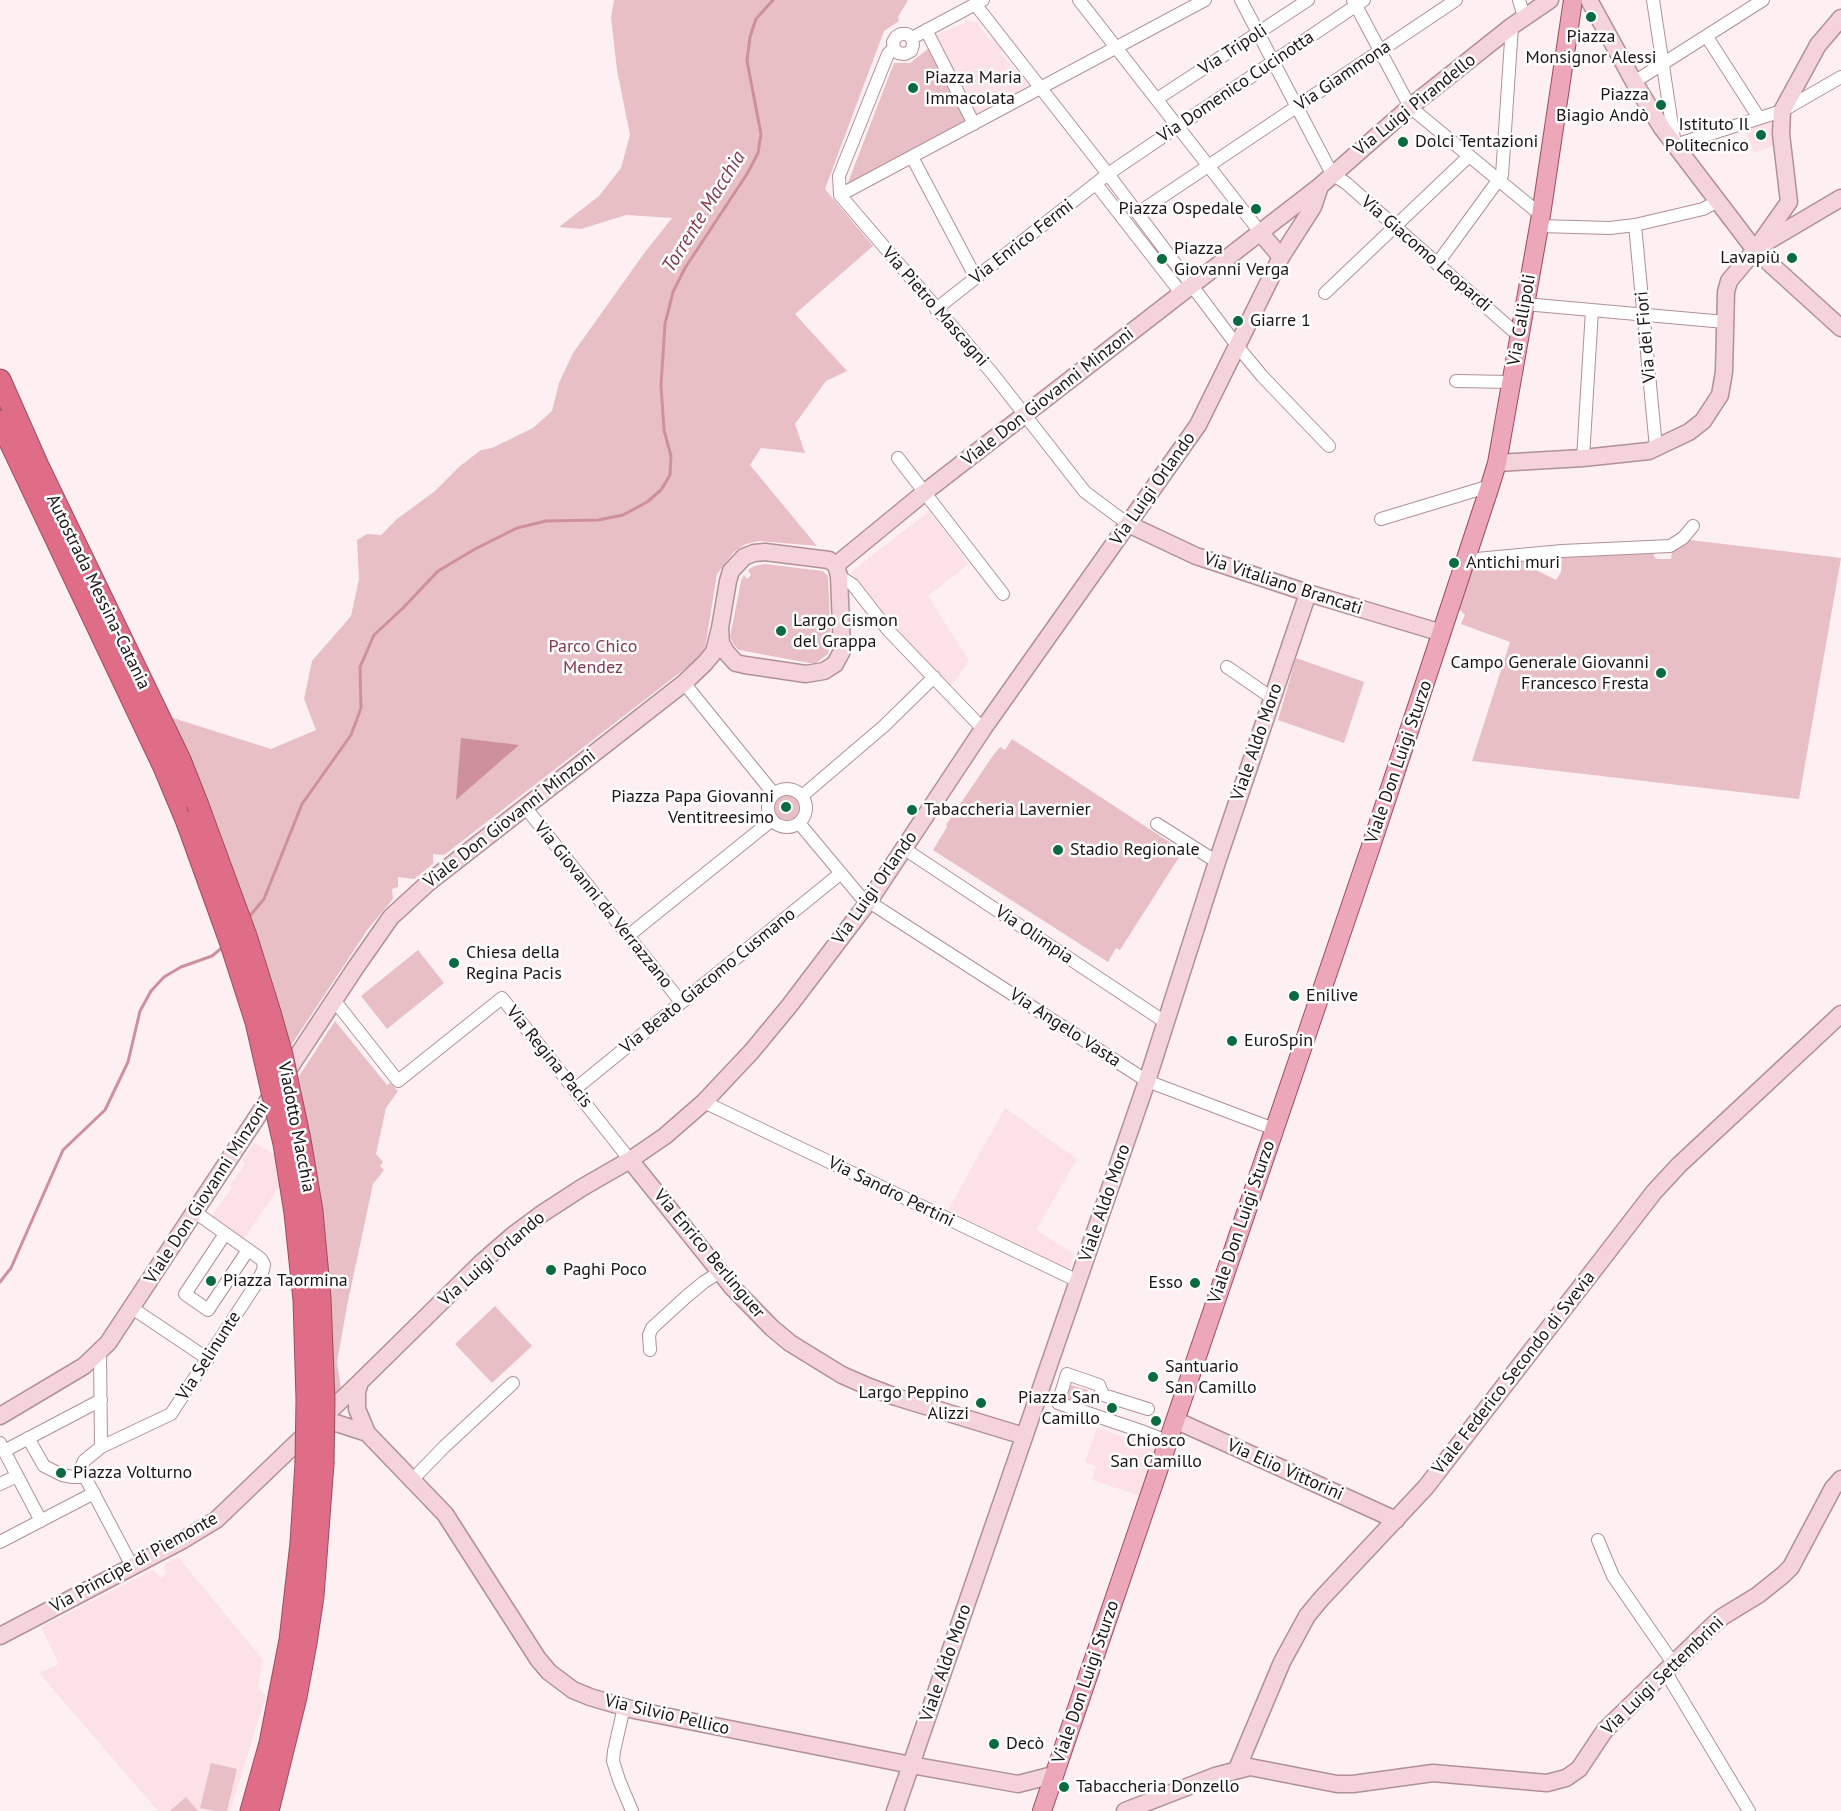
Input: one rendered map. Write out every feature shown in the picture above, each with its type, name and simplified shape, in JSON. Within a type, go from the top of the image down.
[{"type":"highway","name":"Autostrada Messina-Catania","points":[[0,380],[38,466],[180,760],[197,803]]},
{"type":"highway","name":"Autostrada Messina-Catania","points":[[0,422],[164,767],[187,822]]},
{"type":"highway","name":"Viadotto Macchia","points":[[197,803],[246,936],[271,1016],[282,1055],[300,1140],[312,1211],[320,1299],[324,1400],[315,1463]]},
{"type":"highway","name":"Viadotto Macchia","points":[[187,822],[230,941],[256,1022],[284,1144],[304,1300],[307,1379],[315,1463]]},
{"type":"highway","points":[[251,1811],[270,1743],[290,1640],[301,1543],[315,1463]]},
{"type":"highway","points":[[268,1811],[296,1697],[306,1643],[318,1545],[315,1463]]},
{"type":"main road","name":"Via Callipoli","points":[[1442,633],[1497,463],[1540,221],[1573,0]]},
{"type":"main road","name":"Viale Don Luigi Sturzo","points":[[1043,1807],[1442,633]]},
{"type":"street","points":[[1079,0],[1209,166],[1258,233],[1281,257]]},
{"type":"street","points":[[1186,289],[1138,213],[1108,174],[1040,88],[983,15],[980,2],[912,38],[911,51],[905,54],[898,53],[894,48],[888,54],[839,176],[842,197],[914,160],[974,124],[1040,88],[1116,47],[1205,0]]},
{"type":"street","points":[[1241,0],[1296,107],[1326,180]]},
{"type":"street","name":"Via Tripoli","points":[[1157,99],[1308,0]]},
{"type":"street","name":"Via Giammona","points":[[1209,166],[1456,0]]},
{"type":"street","points":[[1437,264],[1502,175],[1519,0]]},
{"type":"street","name":"Via Luigi Pirandello","points":[[1258,233],[1326,180],[1410,107],[1518,22],[1550,0]]},
{"type":"street","points":[[1589,0],[1662,128],[1755,250],[1840,326]]},
{"type":"street","points":[[1653,0],[1675,146]]},
{"type":"street","points":[[1634,82],[1763,0]]},
{"type":"street","points":[[1358,2],[1380,51],[1410,107],[1540,221],[1611,228],[1635,225],[1703,209],[1718,201]]},
{"type":"street","name":"Via Domenico Cucinotta","points":[[1108,174],[1358,2]]},
{"type":"street","points":[[1812,213],[1797,217],[1793,215],[1789,202],[1781,134],[1782,111],[1818,45],[1841,18]]},
{"type":"street","points":[[1569,24],[1601,24]]},
{"type":"street","points":[[926,30],[974,124]]},
{"type":"street","points":[[1707,37],[1759,118]]},
{"type":"street","points":[[1675,146],[1782,111],[1841,77]]},
{"type":"street","points":[[1799,78],[1808,95]]},
{"type":"street","points":[[1325,293],[1468,157]]},
{"type":"street","points":[[914,160],[976,278]]},
{"type":"street","points":[[1138,213],[1209,166]]},
{"type":"street","name":"Via Enrico Fermi","points":[[936,309],[1108,174]]},
{"type":"street","name":"Via Giacomo Leopardi","points":[[1326,180],[1346,183],[1519,336]]},
{"type":"street","name":"Via Luigi Orlando","points":[[338,1404],[481,1263],[512,1236],[578,1190],[630,1160],[665,1136],[704,1102],[752,1052],[869,901],[983,729],[1198,425],[1281,257],[1313,207],[1326,180]]},
{"type":"street","points":[[1096,184],[1262,376],[1329,446]]},
{"type":"street","name":"Via Pietro Mascagni","points":[[842,197],[992,373],[1023,416],[1085,492],[1128,524]]},
{"type":"street","points":[[1755,250],[1812,213],[1841,198]]},
{"type":"street","points":[[1497,463],[1649,451],[1689,432],[1703,421],[1720,395],[1724,372],[1729,281],[1755,250],[1789,202]]},
{"type":"street","name":"Via dei Fiori","points":[[1635,225],[1656,448]]},
{"type":"street","name":"Viale Don Giovanni Minzoni","points":[[843,571],[925,492],[1258,233]]},
{"type":"street","points":[[1525,304],[1725,322]]},
{"type":"street","points":[[1583,458],[1592,310]]},
{"type":"street","points":[[1456,381],[1511,382]]},
{"type":"street","points":[[898,458],[1003,594]]},
{"type":"street","points":[[1381,519],[1490,486]]},
{"type":"street","name":"Via Vitaliano Brancati","points":[[1128,524],[1196,556],[1308,593],[1442,633]]},
{"type":"street","points":[[1466,560],[1562,551],[1662,548],[1678,543],[1693,526]]},
{"type":"street","points":[[684,682],[714,652],[728,580],[731,571],[744,558],[754,553],[765,552],[829,560],[843,571],[888,630],[983,729]]},
{"type":"street","points":[[684,682],[715,664],[736,663],[817,674],[835,664],[842,651],[843,571]]},
{"type":"street","name":"Viale Aldo Moro","points":[[895,1811],[1147,1081],[1217,862],[1308,593]]},
{"type":"street","points":[[720,628],[726,652],[736,663]]},
{"type":"street","points":[[1227,667],[1272,698]]},
{"type":"street","points":[[771,789],[806,792],[884,726],[934,678]]},
{"type":"street","points":[[628,936],[767,824],[771,789],[684,682]]},
{"type":"street","name":"Viale Don Giovanni Minzoni","points":[[0,1416],[65,1378],[100,1353],[132,1308],[376,936],[410,898],[684,682]]},
{"type":"street","points":[[767,824],[802,827],[806,792]]},
{"type":"street","name":"Via Giovanni da Verrazzano","points":[[525,807],[681,1002]]},
{"type":"street","points":[[1157,824],[1217,862]]},
{"type":"street","name":"Via Angelo Vasta","points":[[802,827],[860,896],[1147,1081],[1274,1129]]},
{"type":"street","name":"Via Olimpia","points":[[903,848],[1165,1022]]},
{"type":"street","name":"Via Beato Giacomo Cusmano","points":[[575,1089],[840,873]]},
{"type":"street","name":"Via Regina Pacis","points":[[334,1000],[398,1081],[502,998],[630,1160]]},
{"type":"street","name":"Viale Federico Secondo di Svevia","points":[[1237,1769],[1282,1662],[1307,1616],[1340,1577],[1396,1520],[1458,1448],[1654,1192],[1679,1165],[1841,1014]]},
{"type":"street","name":"Via Sandro Pertini","points":[[704,1102],[1078,1281]]},
{"type":"street","name":"Via Enrico Berlinguer","points":[[630,1160],[720,1272],[772,1328],[790,1343],[842,1375],[896,1397],[1024,1436]]},
{"type":"street","points":[[195,1212],[248,1250],[208,1310],[185,1294],[225,1234]]},
{"type":"street","name":"Via Selinunte","points":[[85,1477],[81,1468],[84,1461],[101,1447],[171,1414],[258,1281],[264,1264],[248,1250]]},
{"type":"street","points":[[650,1350],[649,1335],[652,1328],[687,1296],[720,1272]]},
{"type":"street","points":[[132,1308],[208,1359]]},
{"type":"street","points":[[100,1353],[101,1447]]},
{"type":"street","points":[[1097,1416],[1103,1395],[1099,1385],[1067,1374],[1058,1403],[1167,1441]]},
{"type":"street","points":[[360,1382],[357,1392],[357,1409],[360,1428]]},
{"type":"street","points":[[412,1480],[444,1446],[513,1383]]},
{"type":"street","points":[[1103,1395],[1148,1409]]},
{"type":"street","points":[[41,1521],[2,1447],[28,1438],[101,1400]]},
{"type":"street","points":[[338,1404],[339,1410],[360,1428]]},
{"type":"street","name":"Via Principe di Piemonte","points":[[0,1636],[216,1520],[338,1404]]},
{"type":"street","name":"Via Elio Vittorini","points":[[1174,1420],[1396,1520]]},
{"type":"street","points":[[312,1428],[336,1423],[360,1428]]},
{"type":"street","name":"Via Silvio Pellico","points":[[360,1428],[445,1514],[522,1636],[549,1672],[573,1690],[624,1707],[911,1765],[1018,1784]]},
{"type":"street","points":[[28,1438],[44,1466],[63,1475],[85,1477],[132,1566]]},
{"type":"street","points":[[0,1484],[17,1476]]},
{"type":"street","name":"Via Luigi Settembrini","points":[[1125,1811],[1237,1769],[1250,1767],[1337,1784],[1353,1784],[1433,1773],[1536,1782],[1566,1778],[1578,1769],[1605,1730],[1722,1617],[1758,1594],[1791,1567],[1833,1488],[1841,1479]]},
{"type":"street","points":[[0,1542],[94,1493]]},
{"type":"street","points":[[1598,1540],[1613,1576],[1669,1667],[1749,1811]]},
{"type":"street","points":[[624,1707],[614,1751],[614,1761],[618,1780],[632,1811]]},
{"type":"street","points":[[1018,1784],[1053,1775]]},
{"type":"street","points":[[1018,1784],[1043,1807]]},
{"type":"shaded area","points":[[966,20],[979,23],[978,25],[990,40],[994,38],[1003,50],[1000,53],[1030,86],[977,115],[935,35],[965,23]]},
{"type":"shaded area","name":"Istituto Il Politecnico","points":[[1771,118],[1776,143],[1754,153],[1744,127]]},
{"type":"shaded area","points":[[929,511],[969,564],[928,596],[969,661],[951,686],[909,644],[851,572]]},
{"type":"shaded area","points":[[461,738],[519,745],[456,800]]},
{"type":"shaded area","points":[[1005,1108],[1077,1159],[1036,1230],[1074,1254],[1069,1269],[948,1210]]},
{"type":"shaded area","points":[[255,1142],[277,1157],[281,1184],[243,1240],[231,1232],[232,1229],[212,1216],[232,1187],[230,1185],[245,1164],[242,1161]]},
{"type":"shaded area","points":[[1097,1428],[1156,1447],[1140,1496],[1092,1480],[1096,1466],[1085,1462]]},
{"type":"shaded area","points":[[178,1557],[263,1660],[258,1687],[266,1696],[230,1811],[158,1811],[39,1673],[59,1664],[41,1627],[153,1570],[161,1578],[166,1573],[164,1564]]},
{"type":"green space","name":"Parco Chico Mendez","points":[[614,0],[908,0],[898,17],[899,21],[884,31],[825,189],[873,246],[795,314],[847,371],[826,381],[795,424],[805,453],[761,448],[750,465],[817,546],[759,541],[746,544],[734,552],[717,574],[705,648],[700,657],[444,855],[433,854],[433,864],[414,879],[398,877],[398,887],[392,889],[393,899],[368,929],[290,1047],[277,1001],[215,821],[170,717],[271,749],[316,730],[304,699],[312,661],[351,616],[359,579],[357,540],[367,534],[381,535],[397,519],[435,491],[460,466],[481,450],[492,448],[533,428],[552,411],[559,383],[573,353],[672,218],[626,215],[581,229],[559,227],[599,196],[621,168],[630,135],[617,70],[611,17]]},
{"type":"green space","points":[[928,49],[966,120],[847,185],[894,63],[910,63]]},
{"type":"green space","name":"Campo Generale Giovanni Francesco Fresta","points":[[1690,540],[1841,558],[1799,799],[1472,761],[1510,642],[1461,624],[1465,615],[1459,609],[1472,570],[1481,567],[1483,563],[1525,560],[1538,571],[1556,580],[1561,572],[1562,555],[1652,551],[1656,559],[1671,559],[1672,550]]},
{"type":"green space","points":[[765,564],[823,571],[828,576],[831,643],[828,654],[816,663],[739,650],[734,645],[730,637],[741,581],[744,575],[747,579],[751,575],[748,570]]},
{"type":"green space","points":[[1296,658],[1364,682],[1344,743],[1278,720]]},
{"type":"green space","name":"Stadio Regionale","points":[[1012,739],[1183,851],[1120,950],[1116,948],[1108,962],[933,850],[947,827],[946,825],[992,757],[1000,747],[1005,750]]},
{"type":"green space","points":[[787,796],[795,800],[799,808],[795,816],[787,820],[779,816],[775,808],[779,800]]},
{"type":"green space","points":[[418,950],[444,983],[387,1029],[361,996]]},
{"type":"green space","points":[[335,1021],[387,1085],[390,1083],[398,1091],[386,1108],[376,1154],[383,1162],[380,1166],[384,1170],[373,1184],[337,1362],[341,1389],[334,1398],[310,1137],[299,1076]]},
{"type":"green space","points":[[495,1306],[532,1346],[492,1383],[455,1344]]},
{"type":"green space","points":[[1071,1385],[1088,1390],[1083,1404],[1067,1399]]},
{"type":"green space","points":[[211,1763],[237,1769],[227,1811],[200,1808]]},
{"type":"green space","points":[[186,1797],[198,1811],[170,1811]]},
{"type":"waterway","name":"Torrente Macchia","points":[[248,918],[264,899],[302,804],[351,735],[361,708],[360,667],[374,635],[438,571],[475,549],[517,528],[546,521],[598,520],[623,515],[647,502],[661,490],[670,475],[671,456],[664,430],[661,385],[665,324],[673,292],[685,268],[747,174],[758,153],[761,134],[747,61],[750,37],[756,19],[773,0]]},
{"type":"waterway","name":"Torrente Macchia","points":[[0,1282],[11,1268],[63,1150],[105,1110],[128,1062],[140,1011],[151,991],[164,977],[181,967],[212,956],[224,946]]},
{"type":"place","name":"Piazza Monsignor Alessi","points":[[1591,17]]},
{"type":"place","name":"Piazza Maria Immacolata","points":[[913,88]]},
{"type":"place","name":"Piazza Biagio Andò","points":[[1661,105]]},
{"type":"place","name":"Istituto Il Politecnico","points":[[1761,135]]},
{"type":"place","name":"Dolci Tentazioni","points":[[1403,142]]},
{"type":"place","name":"Piazza Ospedale","points":[[1256,209]]},
{"type":"place","name":"Lavapiù","points":[[1792,258]]},
{"type":"place","name":"Piazza Giovanni Verga","points":[[1162,259]]},
{"type":"place","name":"Giarre 1","points":[[1238,321]]},
{"type":"place","name":"Antichi muri","points":[[1454,563]]},
{"type":"place","name":"Largo Cismon del Grappa","points":[[781,631]]},
{"type":"place","name":"Campo Generale Giovanni Francesco Fresta","points":[[1661,673]]},
{"type":"place","name":"Piazza Papa Giovanni Ventitreesimo","points":[[786,807]]},
{"type":"place","name":"Tabaccheria Lavernier","points":[[912,810]]},
{"type":"place","name":"Stadio Regionale","points":[[1058,850]]},
{"type":"place","name":"Chiesa della Regina Pacis","points":[[454,963]]},
{"type":"place","name":"Enilive","points":[[1294,996]]},
{"type":"place","name":"EuroSpin","points":[[1232,1041]]},
{"type":"place","name":"Paghi Poco","points":[[551,1270]]},
{"type":"place","name":"Piazza Taormina","points":[[211,1281]]},
{"type":"place","name":"Esso","points":[[1195,1283]]},
{"type":"place","name":"Santuario San Camillo","points":[[1153,1377]]},
{"type":"place","name":"Largo Peppino Alizzi","points":[[981,1403]]},
{"type":"place","name":"Piazza San Camillo","points":[[1112,1408]]},
{"type":"place","name":"Chiosco San Camillo","points":[[1156,1421]]},
{"type":"place","name":"Piazza Volturno","points":[[61,1473]]},
{"type":"place","name":"Decò","points":[[994,1744]]},
{"type":"place","name":"Tabaccheria Donzello","points":[[1064,1787]]}]
